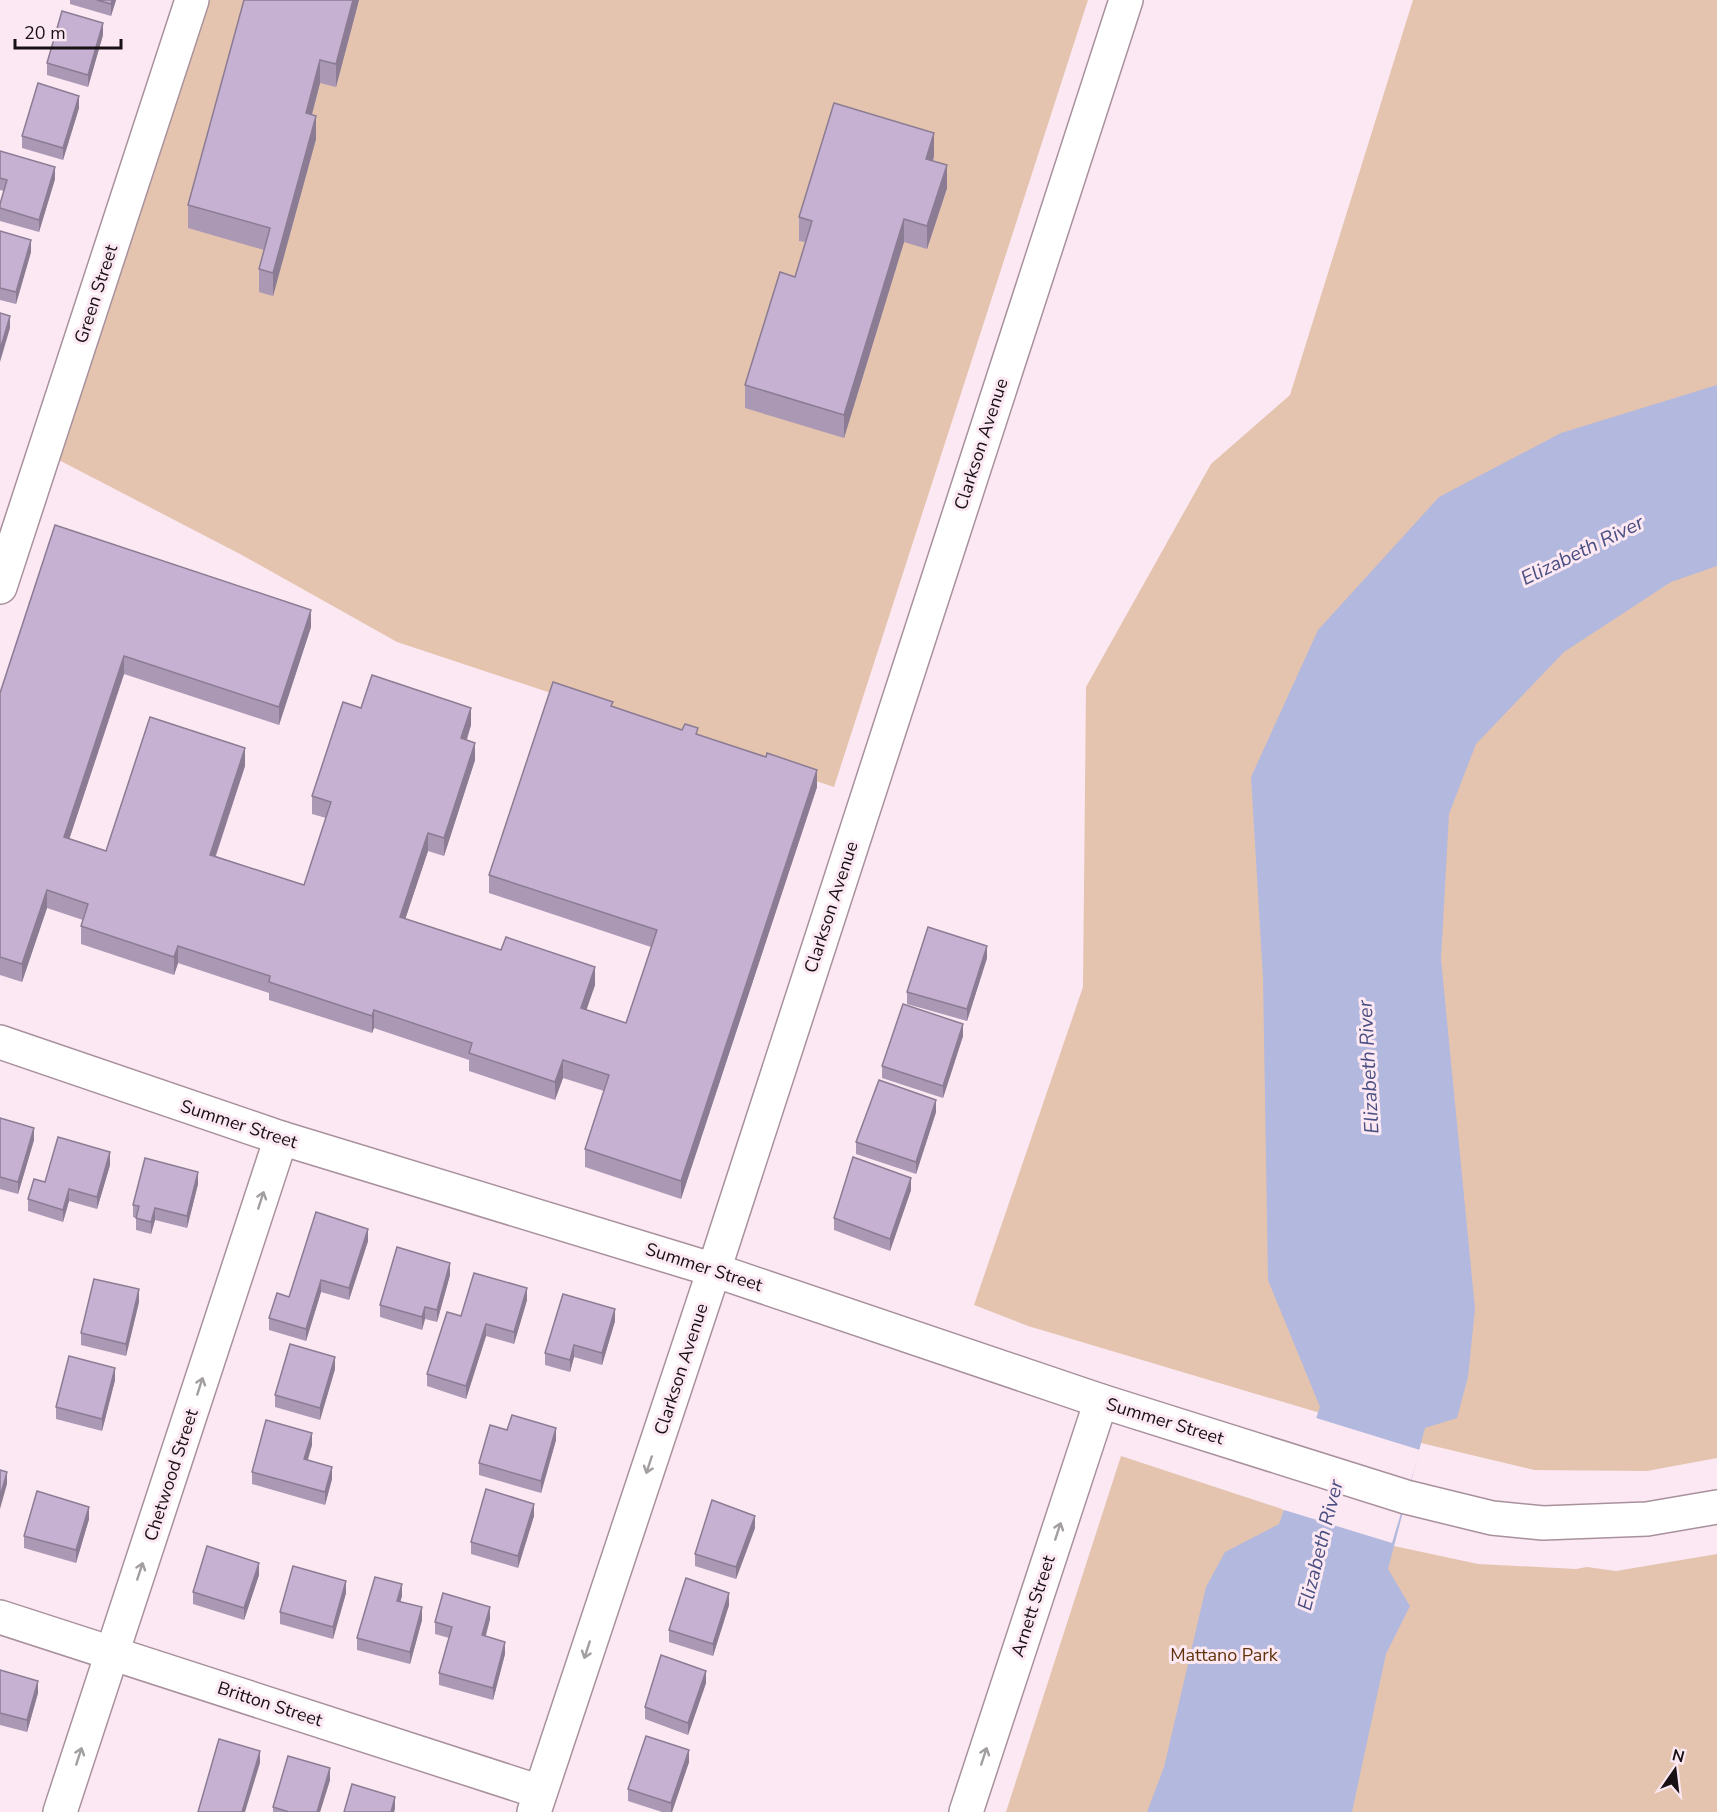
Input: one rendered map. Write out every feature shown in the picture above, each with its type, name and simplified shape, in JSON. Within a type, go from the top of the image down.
[{"type":"street","name":"Green Street","points":[[0,587],[192,0]]},
{"type":"street","name":"Clarkson Avenue","points":[[537,1802],[714,1270],[1126,0]]},
{"type":"street","name":"Summer Street","points":[[0,1042],[281,1138],[714,1270],[1101,1401],[1406,1497],[1492,1518],[1543,1523],[1647,1519],[1717,1507]]},
{"type":"street","name":"Chetwood Street","points":[[60,1812],[281,1138]]},
{"type":"street","name":"Arnett Street","points":[[966,1812],[1101,1401]]},
{"type":"street","name":"Britton Street","points":[[0,1617],[113,1653],[537,1802]]},
{"type":"green space","points":[[201,0],[1088,0],[834,787],[397,642],[240,554],[53,457]]},
{"type":"green space","points":[[1413,0],[1717,0],[1717,1458],[1647,1471],[1534,1470],[1421,1443],[1028,1326],[974,1305],[1083,987],[1086,687],[1211,464],[1290,395]]},
{"type":"green space","name":"Mattano Park","points":[[1121,1456],[1394,1546],[1478,1564],[1576,1569],[1587,1567],[1616,1571],[1717,1554],[1717,1812],[1006,1812]]},
{"type":"water","name":"Elizabeth River","points":[[1717,385],[1717,566],[1671,582],[1564,652],[1476,744],[1449,814],[1441,959],[1475,1309],[1468,1377],[1457,1418],[1425,1428],[1388,1569],[1410,1606],[1386,1654],[1352,1812],[1147,1812],[1164,1767],[1206,1587],[1225,1552],[1279,1524],[1320,1407],[1268,1280],[1263,978],[1251,777],[1318,630],[1439,497],[1561,433]]},
{"type":"pier","points":[[1313,1417],[1420,1450],[1392,1543],[1281,1509]]},
{"type":"building","points":[[97,0],[112,0],[111,4]]},
{"type":"building","points":[[244,0],[353,0],[336,64],[320,60],[306,113],[316,116],[273,273],[259,269],[270,228],[188,205]]},
{"type":"building","points":[[62,11],[103,23],[88,75],[47,63]]},
{"type":"building","points":[[38,83],[79,96],[63,148],[22,136]]},
{"type":"building","points":[[834,103],[934,133],[926,159],[947,165],[927,226],[904,219],[844,415],[745,385],[780,272],[795,277],[812,221],[799,217]]},
{"type":"building","points":[[0,151],[55,167],[39,220],[0,208],[7,180],[0,178]]},
{"type":"building","points":[[0,231],[31,240],[16,292],[0,288]]},
{"type":"building","points":[[0,313],[10,316],[0,350]]},
{"type":"building","points":[[55,525],[311,610],[279,707],[124,656],[64,837],[106,851],[150,717],[245,748],[210,855],[304,885],[331,802],[312,796],[343,702],[361,708],[372,675],[471,708],[461,738],[475,743],[444,838],[428,833],[400,917],[501,950],[506,937],[595,967],[581,1008],[626,1023],[657,930],[489,875],[553,682],[613,702],[611,706],[682,730],[685,724],[698,728],[696,734],[766,757],[767,753],[817,770],[681,1181],[585,1149],[609,1075],[563,1060],[555,1082],[469,1053],[472,1043],[374,1010],[372,1016],[269,982],[270,976],[178,946],[174,957],[81,926],[88,904],[47,890],[22,964],[0,957],[0,693]]},
{"type":"building","points":[[928,927],[987,946],[967,1009],[907,992]]},
{"type":"building","points":[[903,1004],[963,1024],[943,1086],[882,1066]]},
{"type":"building","points":[[879,1080],[936,1100],[916,1162],[856,1142]]},
{"type":"building","points":[[0,1118],[34,1128],[18,1182],[0,1177]]},
{"type":"building","points":[[58,1137],[110,1152],[97,1197],[69,1189],[63,1210],[28,1199],[34,1179],[45,1182]]},
{"type":"building","points":[[853,1157],[911,1178],[890,1239],[834,1218]]},
{"type":"building","points":[[145,1158],[198,1172],[187,1216],[155,1208],[151,1222],[136,1218],[139,1206],[133,1205]]},
{"type":"building","points":[[316,1212],[368,1229],[349,1288],[321,1280],[306,1329],[269,1318],[277,1293],[289,1297]]},
{"type":"building","points":[[397,1247],[450,1263],[437,1310],[425,1307],[422,1317],[380,1305]]},
{"type":"building","points":[[474,1273],[527,1288],[514,1332],[486,1324],[466,1386],[427,1374],[447,1312],[461,1316]]},
{"type":"building","points":[[94,1279],[139,1289],[126,1344],[81,1333]]},
{"type":"building","points":[[563,1294],[615,1309],[602,1353],[574,1345],[570,1360],[545,1353]]},
{"type":"building","points":[[290,1344],[335,1357],[320,1408],[275,1395]]},
{"type":"building","points":[[69,1356],[115,1368],[102,1419],[56,1407]]},
{"type":"building","points":[[512,1415],[556,1428],[541,1481],[479,1463],[490,1425],[507,1430]]},
{"type":"building","points":[[266,1420],[312,1433],[304,1459],[332,1467],[325,1492],[252,1472]]},
{"type":"building","points":[[0,1470],[7,1472],[0,1497]]},
{"type":"building","points":[[486,1489],[534,1504],[518,1556],[471,1542]]},
{"type":"building","points":[[37,1491],[89,1507],[76,1550],[24,1536]]},
{"type":"building","points":[[712,1500],[755,1516],[736,1567],[695,1554]]},
{"type":"building","points":[[207,1546],[259,1563],[244,1608],[193,1592]]},
{"type":"building","points":[[293,1566],[346,1581],[333,1627],[280,1612]]},
{"type":"building","points":[[375,1577],[402,1584],[397,1601],[422,1607],[410,1652],[357,1638]]},
{"type":"building","points":[[686,1578],[729,1593],[713,1644],[669,1630]]},
{"type":"building","points":[[443,1593],[490,1607],[482,1635],[505,1642],[493,1688],[439,1673],[452,1627],[435,1622]]},
{"type":"building","points":[[661,1655],[706,1671],[688,1723],[645,1707]]},
{"type":"building","points":[[0,1670],[38,1681],[27,1720],[0,1713]]},
{"type":"building","points":[[646,1736],[689,1750],[671,1803],[628,1789]]},
{"type":"building","points":[[219,1739],[260,1751],[242,1812],[198,1812]]},
{"type":"building","points":[[288,1756],[330,1768],[317,1812],[289,1812],[273,1807]]},
{"type":"building","points":[[352,1784],[395,1797],[391,1812],[344,1812]]}]
